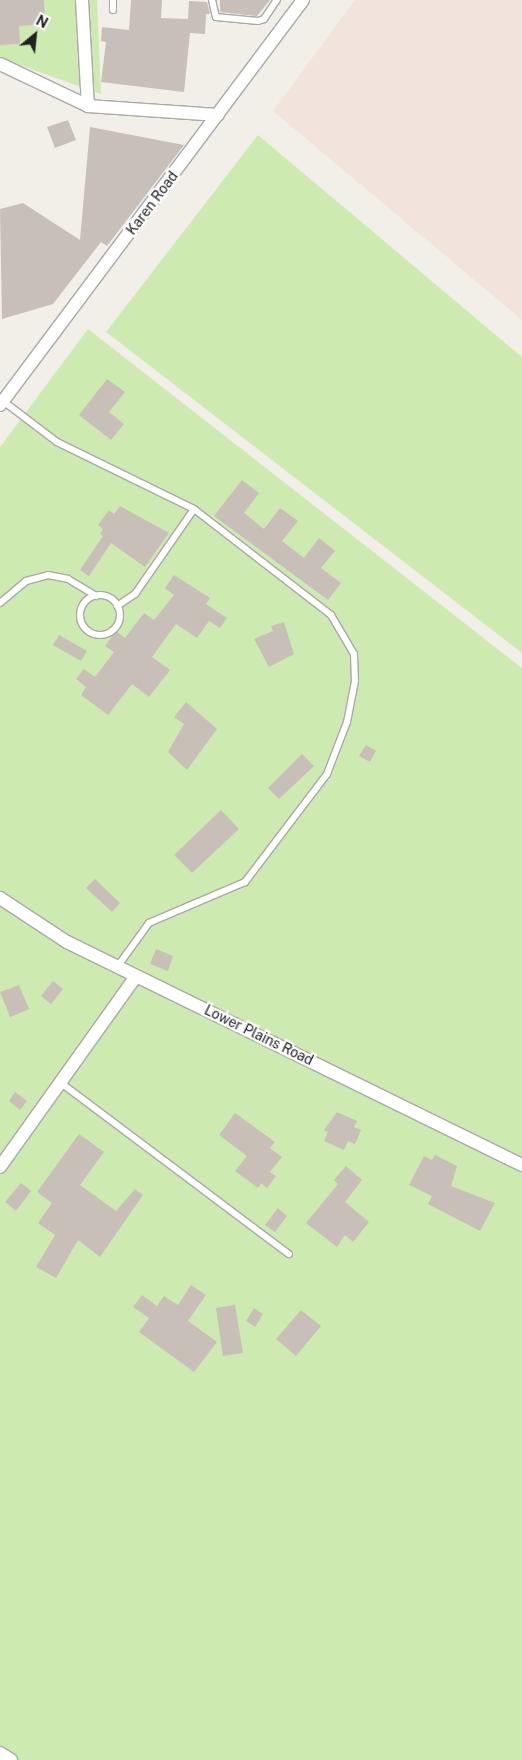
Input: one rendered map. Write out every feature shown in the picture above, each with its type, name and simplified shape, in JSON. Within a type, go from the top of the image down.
[{"type":"street","points":[[82,0],[88,106]]},
{"type":"street","name":"Karen Road","points":[[2,403],[302,0]]},
{"type":"street","points":[[0,64],[88,106],[218,115]]},
{"type":"street","name":"Lower Plains Road","points":[[0,898],[45,930],[117,968],[522,1165]]},
{"type":"street","points":[[0,1167],[136,976]]},
{"type":"street","points":[[0,1754],[11,1760]]},
{"type":"lane","points":[[113,10],[114,0]]},
{"type":"lane","points":[[212,0],[216,17],[258,21],[264,19],[277,0]]},
{"type":"lane","points":[[2,403],[57,442],[194,509],[331,615],[354,654],[355,681],[346,722],[326,774],[244,882],[149,924],[117,968]]},
{"type":"lane","points":[[117,606],[135,594],[194,509]]},
{"type":"lane","points":[[0,603],[26,581],[48,575],[68,579],[96,596],[107,597],[117,606],[119,617],[114,629],[99,635],[92,634],[80,615],[84,602],[96,596]]},
{"type":"lane","points":[[61,1083],[289,1254]]},
{"type":"shaded area","points":[[355,0],[522,0],[522,320],[273,111]]},
{"type":"green space","points":[[0,0],[97,0],[101,94],[0,58]]},
{"type":"green space","points":[[258,135],[522,357],[522,653],[106,332]]},
{"type":"green space","points":[[88,329],[522,668],[522,1760],[0,1760],[0,447]]},
{"type":"building","points":[[0,0],[44,0],[45,24],[19,26],[20,44],[0,45]]},
{"type":"building","points":[[131,0],[162,0],[161,18],[188,19],[189,1],[207,2],[210,14],[206,14],[205,34],[190,33],[184,92],[101,82],[106,42],[101,41],[102,27],[129,30]]},
{"type":"building","points":[[220,0],[270,0],[257,16],[220,12]]},
{"type":"building","points":[[68,120],[76,140],[55,148],[47,127]]},
{"type":"building","points":[[90,127],[184,145],[107,246],[101,242],[53,304],[2,319],[0,209],[23,203],[80,240]]},
{"type":"building","points":[[107,379],[125,392],[109,412],[124,424],[111,440],[79,415]]},
{"type":"building","points":[[242,480],[259,493],[244,513],[264,529],[280,508],[298,521],[282,541],[304,558],[319,538],[335,551],[321,568],[341,583],[328,600],[214,516]]},
{"type":"building","points":[[120,506],[169,533],[145,567],[111,543],[89,576],[80,570],[103,536],[100,534],[103,529],[98,525],[109,510],[114,514]]},
{"type":"building","points":[[174,575],[210,598],[206,604],[227,618],[220,628],[209,621],[197,638],[176,624],[152,657],[170,670],[149,697],[132,684],[108,715],[81,695],[86,687],[76,679],[84,669],[95,677],[114,652],[105,646],[116,631],[125,638],[144,613],[154,620],[174,595],[165,588]]},
{"type":"building","points":[[284,622],[294,654],[269,667],[254,639],[273,631],[271,626]]},
{"type":"building","points":[[59,635],[87,651],[81,661],[53,645]]},
{"type":"building","points":[[186,702],[217,729],[187,770],[168,752],[184,724],[174,717]]},
{"type":"building","points":[[366,745],[376,751],[370,762],[359,756]]},
{"type":"building","points":[[302,754],[314,766],[279,799],[268,788]]},
{"type":"building","points":[[221,810],[239,829],[192,873],[174,855]]},
{"type":"building","points":[[95,879],[120,903],[112,912],[86,888]]},
{"type":"building","points":[[156,949],[173,956],[168,971],[150,964]]},
{"type":"building","points":[[53,981],[63,989],[51,1004],[41,996]]},
{"type":"building","points":[[19,985],[29,1009],[10,1017],[0,992]]},
{"type":"building","points":[[15,1092],[27,1101],[20,1110],[9,1101]]},
{"type":"building","points":[[337,1112],[357,1121],[354,1127],[361,1130],[355,1144],[348,1141],[344,1150],[324,1141],[328,1132],[324,1130]]},
{"type":"building","points":[[235,1113],[275,1142],[270,1148],[282,1157],[270,1172],[276,1176],[267,1188],[261,1183],[258,1188],[235,1171],[247,1156],[219,1135]]},
{"type":"building","points":[[79,1134],[104,1152],[80,1185],[116,1211],[135,1189],[143,1195],[100,1257],[78,1240],[56,1278],[36,1267],[55,1235],[38,1223],[52,1203],[37,1192]]},
{"type":"building","points":[[435,1155],[457,1166],[451,1186],[495,1203],[480,1231],[428,1204],[432,1196],[409,1185],[424,1156],[432,1160]]},
{"type":"building","points":[[346,1166],[362,1180],[345,1202],[369,1222],[353,1242],[345,1235],[337,1247],[306,1223],[338,1184],[334,1180]]},
{"type":"building","points":[[21,1183],[31,1191],[16,1211],[5,1202]]},
{"type":"building","points":[[278,1208],[287,1216],[275,1232],[265,1225]]},
{"type":"building","points":[[191,1285],[206,1295],[188,1321],[217,1342],[194,1372],[139,1332],[149,1318],[133,1307],[142,1295],[157,1306],[164,1296],[178,1305]]},
{"type":"building","points":[[235,1305],[243,1353],[223,1356],[216,1308]]},
{"type":"building","points":[[254,1308],[263,1314],[255,1327],[246,1321]]},
{"type":"building","points":[[301,1310],[321,1326],[296,1356],[276,1339]]}]
